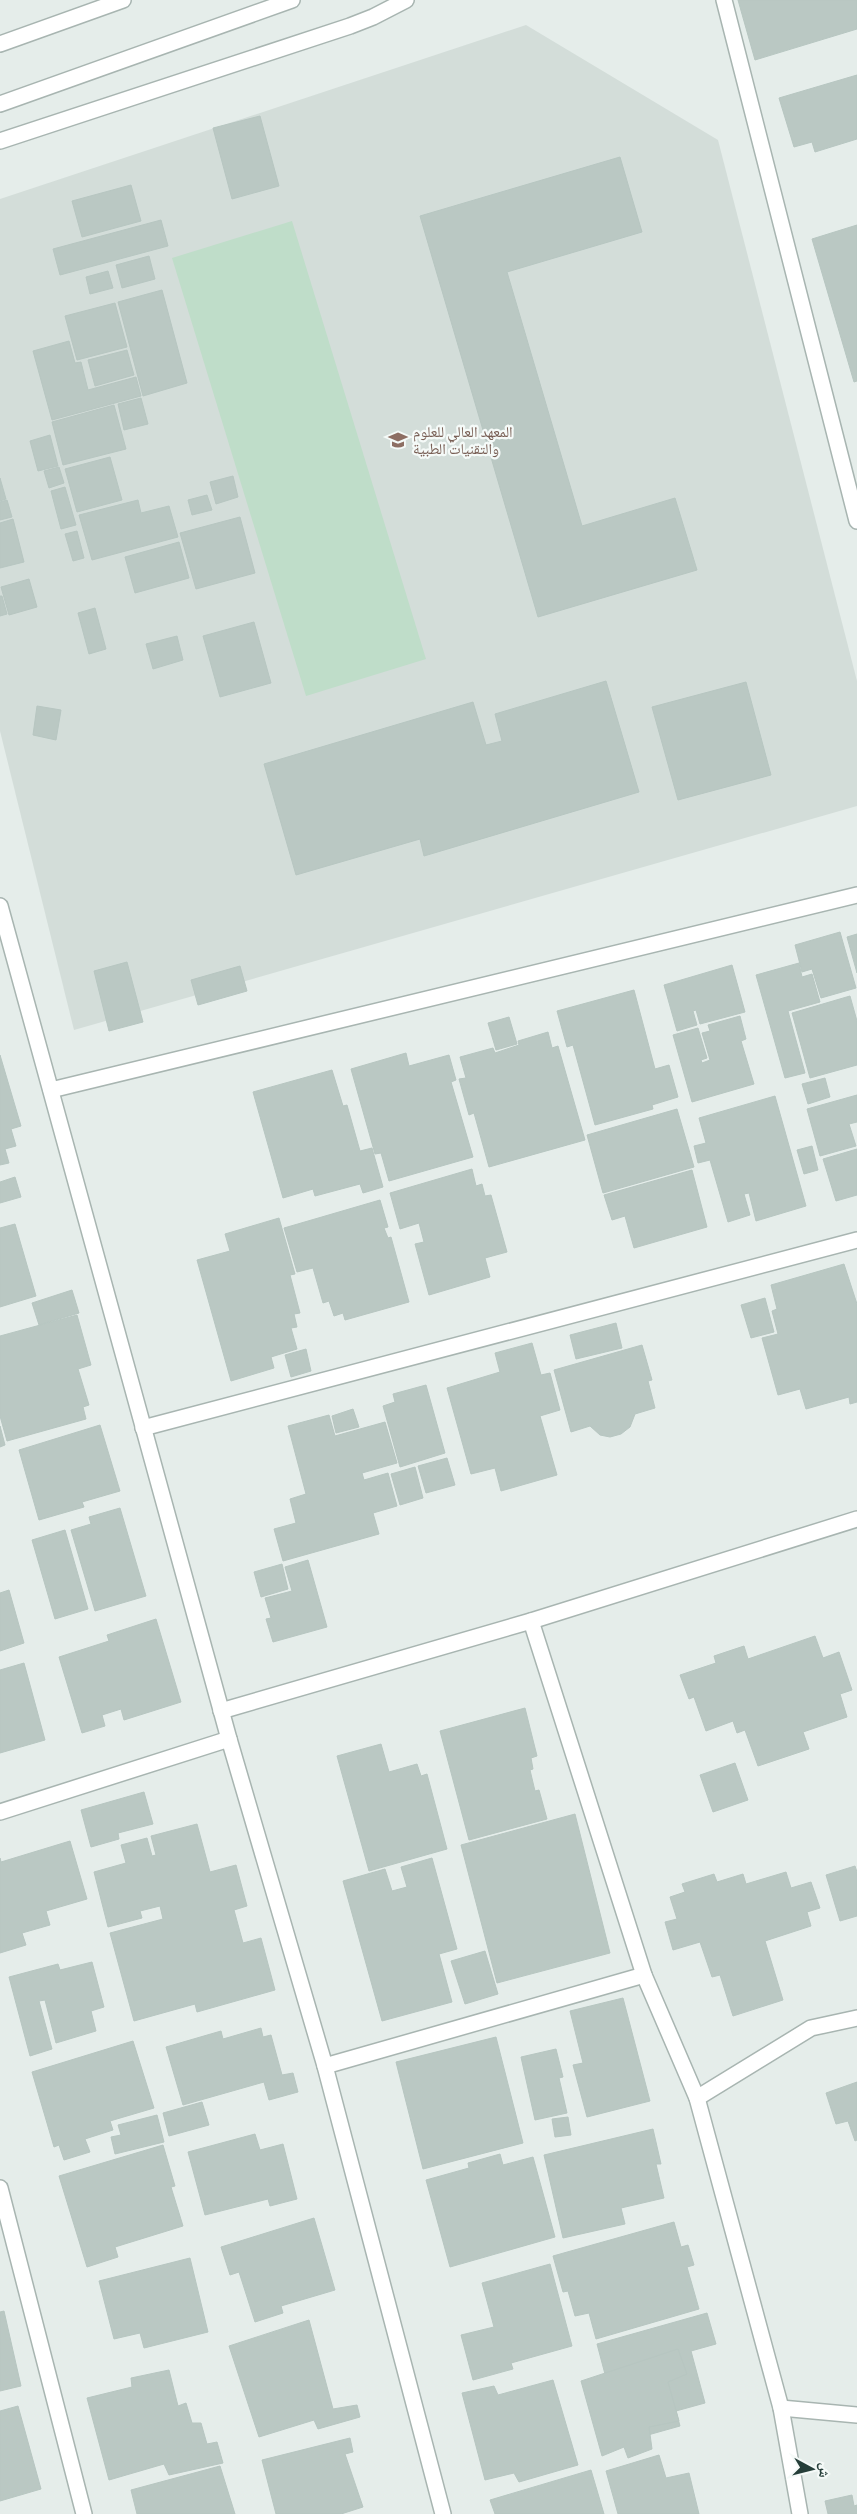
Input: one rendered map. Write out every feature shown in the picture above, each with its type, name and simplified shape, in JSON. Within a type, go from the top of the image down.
[{"type":"street","points":[[0,44],[123,0]]},
{"type":"street","points":[[0,104],[292,0]]},
{"type":"street","points":[[0,141],[350,26],[373,17],[406,0]]},
{"type":"street","points":[[724,0],[857,521]]},
{"type":"street","points":[[51,1090],[857,895]]},
{"type":"street","points":[[0,906],[221,1711],[325,2066],[443,2514]]},
{"type":"street","points":[[143,1428],[857,1240]]},
{"type":"street","points":[[221,1711],[530,1621],[857,1520]]},
{"type":"street","points":[[530,1621],[644,1975],[696,2098],[781,2408],[800,2514]]},
{"type":"street","points":[[0,1812],[229,1739]]},
{"type":"street","points":[[325,2066],[644,1975]]},
{"type":"street","points":[[696,2098],[811,2028],[857,2018]]},
{"type":"street","points":[[0,2188],[84,2514]]},
{"type":"street","points":[[781,2408],[857,2415]]},
{"type":"shaded area","name":"المعهد العالي للعلوم والتقنيات الطبية","points":[[526,25],[718,140],[857,681],[857,806],[74,1030],[0,731],[0,199]]},
{"type":"green space","points":[[292,221],[426,659],[306,696],[172,258]]},
{"type":"building","points":[[738,0],[857,0],[857,29],[755,60]]},
{"type":"building","points":[[857,75],[857,139],[815,152],[812,142],[794,147],[779,98]]},
{"type":"building","points":[[260,116],[279,186],[232,199],[213,128]]},
{"type":"building","points":[[620,157],[642,232],[507,272],[582,526],[675,498],[697,570],[538,617],[420,216]]},
{"type":"building","points":[[131,185],[141,221],[82,237],[72,201]]},
{"type":"building","points":[[161,220],[168,246],[60,275],[53,249]]},
{"type":"building","points":[[857,225],[857,381],[854,382],[812,239]]},
{"type":"building","points":[[149,256],[155,279],[122,288],[116,265]]},
{"type":"building","points":[[108,271],[113,288],[90,294],[86,277]]},
{"type":"building","points":[[162,290],[187,383],[143,396],[118,302]]},
{"type":"building","points":[[115,303],[127,347],[77,360],[65,316]]},
{"type":"building","points":[[69,341],[75,363],[81,362],[88,390],[136,377],[141,396],[52,420],[33,351]]},
{"type":"building","points":[[127,350],[134,375],[95,386],[88,360]]},
{"type":"building","points":[[141,398],[148,424],[124,430],[118,404]]},
{"type":"building","points":[[114,405],[126,449],[63,465],[52,422]]},
{"type":"building","points":[[50,435],[58,466],[38,471],[30,441]]},
{"type":"building","points":[[110,457],[122,500],[77,512],[65,469]]},
{"type":"building","points":[[59,467],[64,483],[49,488],[44,471]]},
{"type":"building","points":[[233,476],[238,497],[216,504],[210,482]]},
{"type":"building","points":[[0,478],[6,499],[0,501]]},
{"type":"building","points":[[65,487],[76,525],[61,529],[51,491]]},
{"type":"building","points":[[207,495],[212,510],[192,515],[188,500]]},
{"type":"building","points":[[7,500],[12,517],[0,520],[0,502]]},
{"type":"building","points":[[138,500],[141,513],[169,506],[178,537],[92,560],[79,515]]},
{"type":"building","points":[[240,517],[255,573],[196,589],[180,533]]},
{"type":"building","points":[[13,519],[24,562],[0,568],[0,523]]},
{"type":"building","points":[[77,531],[84,558],[73,561],[65,534]]},
{"type":"building","points":[[179,542],[189,578],[135,593],[125,557]]},
{"type":"building","points":[[29,579],[37,607],[9,615],[1,587]]},
{"type":"building","points":[[0,596],[2,596],[7,614],[0,616]]},
{"type":"building","points":[[95,608],[106,649],[89,654],[78,613]]},
{"type":"building","points":[[254,622],[271,683],[220,697],[203,636]]},
{"type":"building","points":[[177,636],[183,660],[153,669],[146,644]]},
{"type":"building","points":[[606,681],[639,792],[424,856],[420,839],[296,875],[264,764],[473,702],[486,745],[502,741],[495,714]]},
{"type":"building","points":[[746,682],[771,775],[678,800],[652,707]]},
{"type":"building","points":[[37,706],[61,710],[56,740],[33,735]]},
{"type":"building","points":[[840,932],[856,988],[821,998],[812,969],[802,972],[795,945]]},
{"type":"building","points":[[857,934],[857,973],[847,937]]},
{"type":"building","points":[[127,962],[143,1022],[109,1031],[94,971]]},
{"type":"building","points":[[799,963],[802,977],[812,974],[820,1002],[788,1011],[805,1073],[785,1078],[756,975]]},
{"type":"building","points":[[732,965],[745,1012],[700,1024],[696,1010],[693,1011],[697,1025],[677,1031],[664,985]]},
{"type":"building","points":[[240,966],[247,991],[198,1005],[191,980]]},
{"type":"building","points":[[634,990],[655,1069],[669,1065],[678,1097],[652,1105],[653,1109],[595,1125],[573,1045],[567,1047],[557,1011]]},
{"type":"building","points":[[850,996],[857,1021],[857,1065],[810,1078],[792,1013]]},
{"type":"building","points":[[740,1016],[746,1039],[741,1041],[754,1084],[692,1102],[673,1035],[698,1028],[707,1058],[701,1060],[702,1063],[710,1060],[702,1033],[710,1031],[708,1025]]},
{"type":"building","points":[[509,1017],[517,1044],[496,1050],[488,1023]]},
{"type":"building","points":[[548,1032],[552,1048],[558,1046],[585,1140],[489,1167],[474,1113],[469,1115],[459,1079],[466,1078],[460,1057],[493,1048],[495,1053],[519,1045],[518,1041]]},
{"type":"building","points":[[406,1053],[409,1066],[449,1055],[456,1080],[451,1082],[473,1157],[389,1181],[381,1153],[375,1154],[351,1069]]},
{"type":"building","points":[[0,1055],[21,1126],[11,1129],[16,1146],[5,1149],[9,1163],[0,1165]]},
{"type":"building","points":[[332,1070],[343,1106],[347,1105],[360,1151],[372,1148],[383,1187],[363,1193],[360,1184],[315,1196],[313,1189],[283,1198],[253,1092]]},
{"type":"building","points":[[825,1078],[830,1097],[808,1104],[802,1084]]},
{"type":"building","points":[[857,1095],[857,1122],[849,1124],[856,1146],[820,1156],[807,1109]]},
{"type":"building","points":[[775,1096],[806,1206],[756,1221],[749,1193],[744,1194],[750,1215],[728,1222],[710,1160],[698,1163],[694,1146],[706,1143],[699,1118]]},
{"type":"building","points":[[677,1109],[694,1167],[603,1193],[587,1135]]},
{"type":"building","points":[[812,1146],[818,1170],[804,1174],[797,1150]]},
{"type":"building","points":[[857,1149],[857,1195],[836,1201],[823,1159]]},
{"type":"building","points":[[472,1169],[476,1186],[482,1184],[485,1196],[491,1195],[507,1252],[485,1258],[490,1277],[429,1295],[415,1244],[424,1242],[419,1223],[400,1229],[390,1193]]},
{"type":"building","points":[[692,1170],[707,1227],[634,1248],[625,1216],[612,1220],[604,1195]]},
{"type":"building","points":[[15,1177],[21,1197],[0,1203],[0,1182]]},
{"type":"building","points":[[380,1200],[388,1227],[384,1228],[388,1238],[391,1237],[409,1302],[345,1320],[343,1313],[334,1316],[329,1301],[323,1303],[313,1268],[297,1272],[284,1228]]},
{"type":"building","points":[[279,1218],[295,1274],[290,1275],[300,1313],[294,1314],[297,1327],[291,1328],[297,1349],[271,1357],[274,1368],[231,1381],[197,1260],[230,1251],[225,1234]]},
{"type":"building","points":[[15,1224],[36,1296],[0,1307],[0,1228]]},
{"type":"building","points":[[844,1264],[857,1304],[857,1402],[850,1404],[849,1397],[806,1409],[800,1389],[778,1395],[762,1338],[778,1334],[772,1311],[777,1309],[771,1285]]},
{"type":"building","points":[[72,1290],[79,1313],[39,1325],[32,1303]]},
{"type":"building","points":[[765,1298],[774,1332],[751,1338],[741,1305]]},
{"type":"building","points":[[77,1315],[91,1365],[78,1369],[89,1405],[83,1407],[86,1419],[7,1441],[0,1416],[0,1336]]},
{"type":"building","points":[[616,1323],[622,1348],[576,1359],[570,1335]]},
{"type":"building","points":[[532,1343],[541,1375],[550,1373],[560,1410],[540,1416],[557,1475],[501,1491],[495,1468],[471,1474],[447,1388],[500,1372],[495,1353]]},
{"type":"building","points":[[642,1345],[652,1380],[648,1381],[655,1408],[635,1414],[630,1427],[621,1434],[610,1437],[600,1435],[590,1426],[571,1432],[554,1370]]},
{"type":"building","points":[[306,1349],[311,1371],[291,1377],[285,1355]]},
{"type":"building","points":[[426,1385],[445,1453],[400,1467],[383,1406],[395,1402],[393,1394]]},
{"type":"building","points":[[353,1409],[359,1427],[336,1433],[332,1416]]},
{"type":"building","points":[[329,1415],[335,1436],[385,1422],[397,1463],[362,1473],[364,1480],[388,1473],[397,1506],[373,1513],[379,1534],[283,1561],[274,1529],[296,1523],[290,1499],[306,1494],[288,1426]]},
{"type":"building","points":[[100,1425],[120,1491],[82,1502],[84,1507],[39,1520],[19,1450]]},
{"type":"building","points":[[0,1426],[5,1445],[0,1447]]},
{"type":"building","points":[[447,1458],[455,1485],[426,1493],[418,1466]]},
{"type":"building","points":[[415,1467],[423,1498],[400,1505],[391,1474]]},
{"type":"building","points":[[120,1508],[146,1596],[95,1611],[71,1530],[91,1524],[89,1517]]},
{"type":"building","points":[[65,1530],[88,1609],[55,1619],[32,1540]]},
{"type":"building","points":[[308,1560],[327,1627],[273,1642],[266,1619],[271,1618],[265,1598],[292,1591],[285,1567]]},
{"type":"building","points":[[282,1564],[288,1589],[261,1597],[254,1572]]},
{"type":"building","points":[[9,1590],[24,1643],[0,1651],[0,1593]]},
{"type":"building","points":[[156,1619],[181,1702],[124,1720],[121,1709],[102,1715],[105,1726],[82,1733],[59,1657],[109,1641],[107,1635]]},
{"type":"building","points":[[815,1636],[823,1658],[839,1652],[852,1690],[840,1694],[847,1717],[803,1732],[809,1749],[758,1766],[745,1730],[737,1733],[733,1721],[706,1731],[694,1697],[689,1699],[680,1675],[716,1663],[714,1656],[744,1646],[748,1659]]},
{"type":"building","points":[[24,1663],[45,1740],[0,1753],[0,1670]]},
{"type":"building","points":[[525,1708],[537,1756],[531,1758],[533,1769],[530,1770],[535,1791],[539,1790],[547,1819],[469,1840],[440,1731]]},
{"type":"building","points":[[381,1744],[389,1772],[417,1764],[421,1776],[427,1774],[447,1849],[369,1871],[337,1756]]},
{"type":"building","points":[[735,1763],[748,1800],[713,1812],[700,1775]]},
{"type":"building","points":[[144,1792],[153,1824],[118,1833],[119,1839],[91,1847],[81,1810]]},
{"type":"building","points":[[575,1814],[610,1953],[497,1983],[461,1845]]},
{"type":"building","points":[[197,1824],[210,1872],[236,1865],[247,1906],[234,1910],[243,1943],[261,1938],[275,1990],[197,2012],[195,2004],[134,2021],[110,1933],[163,1919],[160,1906],[140,1911],[142,1918],[108,1927],[94,1872],[126,1863],[121,1845],[147,1838],[152,1856],[156,1855],[151,1836]]},
{"type":"building","points":[[70,1841],[87,1899],[46,1911],[50,1925],[22,1933],[26,1945],[0,1953],[0,1858],[1,1862]]},
{"type":"building","points":[[432,1858],[457,1949],[439,1954],[452,2002],[382,2021],[343,1881],[385,1869],[392,1891],[407,1887],[401,1867]]},
{"type":"building","points":[[855,1866],[857,1872],[857,1916],[840,1921],[826,1875]]},
{"type":"building","points":[[786,1872],[791,1888],[811,1882],[820,1908],[807,1912],[811,1926],[765,1941],[783,2000],[733,2016],[720,1975],[712,1977],[700,1942],[673,1950],[665,1922],[677,1919],[670,1897],[685,1892],[682,1884],[714,1874],[717,1882],[743,1874],[746,1884]]},
{"type":"building","points":[[485,1951],[498,1994],[465,2004],[451,1961]]},
{"type":"building","points":[[92,1962],[104,2007],[91,2011],[96,2031],[56,2043],[45,2000],[39,2001],[52,2049],[30,2056],[9,1977],[58,1964],[60,1970]]},
{"type":"building","points":[[623,1998],[650,2101],[587,2117],[573,2065],[583,2063],[570,2011]]},
{"type":"building","points":[[261,2028],[263,2037],[271,2035],[282,2075],[293,2073],[298,2092],[269,2100],[264,2082],[183,2105],[166,2047],[221,2031],[223,2039]]},
{"type":"building","points":[[496,2037],[523,2143],[423,2169],[396,2062]]},
{"type":"building","points":[[133,2041],[154,2108],[110,2121],[113,2130],[85,2139],[90,2152],[64,2160],[59,2145],[54,2147],[32,2072]]},
{"type":"building","points":[[556,2049],[563,2077],[559,2078],[567,2113],[535,2120],[521,2057]]},
{"type":"building","points":[[857,2082],[857,2140],[855,2141],[848,2121],[836,2124],[826,2093]]},
{"type":"building","points":[[202,2102],[209,2125],[169,2136],[163,2113]]},
{"type":"building","points":[[157,2115],[164,2142],[115,2154],[111,2137],[121,2135],[118,2125]]},
{"type":"building","points":[[568,2117],[571,2135],[555,2137],[552,2119]]},
{"type":"building","points":[[653,2129],[661,2164],[656,2164],[664,2198],[621,2208],[625,2224],[563,2238],[544,2155]]},
{"type":"building","points":[[255,2134],[260,2150],[283,2144],[297,2199],[270,2206],[268,2199],[205,2215],[188,2152]]},
{"type":"building","points":[[163,2145],[175,2186],[171,2187],[183,2226],[115,2247],[118,2257],[87,2267],[59,2176]]},
{"type":"building","points":[[500,2154],[503,2165],[533,2157],[555,2237],[450,2267],[426,2180],[469,2168],[468,2163]]},
{"type":"building","points":[[314,2218],[335,2290],[281,2306],[283,2313],[255,2322],[239,2272],[230,2275],[221,2247]]},
{"type":"building","points":[[674,2222],[681,2247],[688,2245],[694,2265],[687,2267],[699,2309],[596,2339],[589,2313],[575,2316],[568,2291],[563,2292],[553,2256]]},
{"type":"building","points":[[190,2258],[208,2332],[144,2348],[140,2333],[114,2339],[99,2281]]},
{"type":"building","points":[[550,2264],[572,2346],[511,2363],[513,2369],[473,2380],[461,2335],[494,2327],[482,2283]]},
{"type":"building","points":[[4,2311],[21,2386],[0,2391],[0,2312]]},
{"type":"building","points":[[707,2313],[716,2344],[691,2351],[705,2403],[676,2411],[680,2426],[623,2442],[597,2344]]},
{"type":"building","points":[[309,2320],[333,2409],[357,2405],[360,2417],[318,2429],[314,2420],[259,2437],[229,2346]]},
{"type":"building","points":[[678,2349],[687,2374],[668,2382],[679,2421],[649,2427],[652,2449],[628,2458],[624,2447],[602,2456],[581,2381]]},
{"type":"building","points":[[169,2370],[178,2406],[186,2403],[192,2423],[201,2423],[207,2444],[217,2442],[223,2463],[169,2475],[164,2464],[109,2480],[87,2398],[132,2387],[131,2378]]},
{"type":"building","points":[[553,2380],[578,2465],[519,2482],[514,2473],[485,2480],[462,2393],[494,2386],[498,2395]]},
{"type":"building","points":[[18,2406],[41,2489],[0,2501],[0,2411]]},
{"type":"building","points":[[350,2438],[353,2452],[345,2454],[363,2507],[341,2514],[276,2514],[262,2460]]},
{"type":"building","points":[[659,2455],[666,2478],[689,2473],[699,2514],[618,2514],[606,2471]]},
{"type":"building","points":[[220,2466],[235,2514],[137,2514],[131,2490]]},
{"type":"building","points":[[591,2470],[604,2514],[495,2514],[490,2500]]},
{"type":"building","points":[[852,2495],[854,2506],[857,2505],[857,2514],[828,2514],[825,2501]]},
{"type":"place","name":"المعهد العالي للعلوم والتقنيات الطبية","points":[[398,440]]}]
